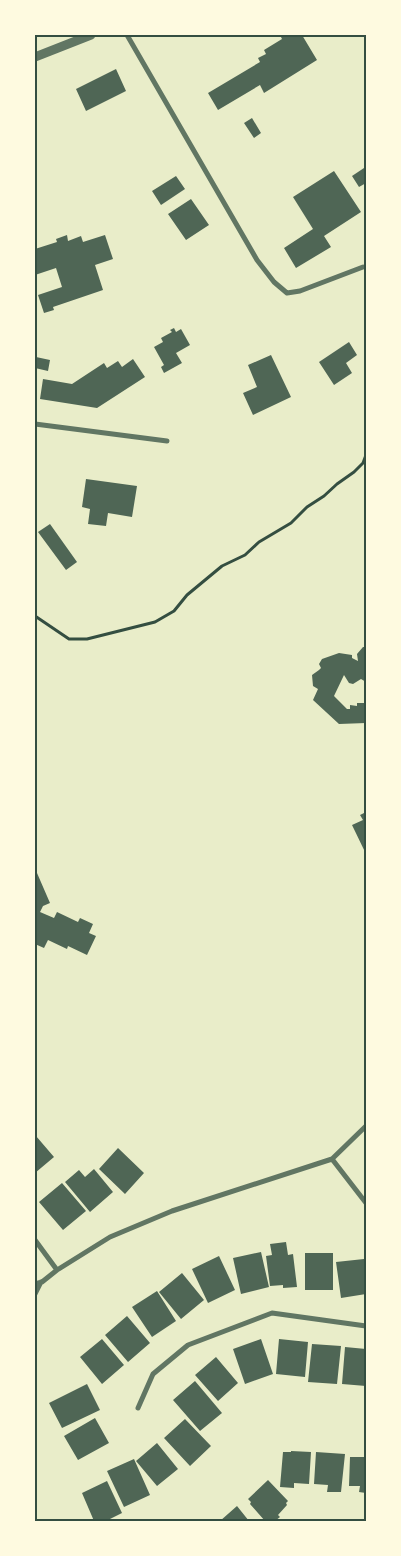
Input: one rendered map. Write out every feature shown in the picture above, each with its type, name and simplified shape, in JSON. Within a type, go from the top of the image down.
[{"type":"street","points":[[35,57],[92,35]]},
{"type":"street","points":[[127,35],[257,260],[274,282],[287,293],[300,291],[363,267]]},
{"type":"street","points":[[35,424],[167,441]]},
{"type":"street","points":[[35,1294],[42,1282],[57,1270],[110,1237],[172,1211],[332,1159],[366,1126]]},
{"type":"street","points":[[332,1159],[366,1203]]},
{"type":"street","points":[[35,1240],[57,1270]]},
{"type":"street","points":[[35,1284],[42,1282]]},
{"type":"street","points":[[138,1408],[153,1374],[188,1345],[272,1314],[366,1326]]},
{"type":"path","points":[[35,616],[69,639],[87,639],[154,622],[174,611],[187,595],[222,566],[244,555],[259,542],[291,523],[307,507],[354,472],[363,463],[366,455]]},
{"type":"building","points":[[284,35],[302,35],[317,60],[264,93],[260,85],[218,110],[208,93],[260,62],[258,58],[266,54],[264,50],[282,39],[281,37]]},
{"type":"building","points":[[116,69],[126,91],[86,111],[76,89]]},
{"type":"building","points":[[252,118],[261,133],[254,138],[244,123]]},
{"type":"building","points":[[364,168],[366,171],[366,183],[359,187],[352,176]]},
{"type":"building","points":[[334,171],[361,212],[324,236],[331,247],[296,268],[284,248],[313,229],[293,197]]},
{"type":"building","points":[[176,176],[185,189],[161,205],[152,191]]},
{"type":"building","points":[[191,199],[209,225],[186,240],[168,214]]},
{"type":"building","points":[[67,235],[68,241],[81,236],[83,242],[105,235],[113,259],[95,265],[103,290],[53,307],[54,310],[44,313],[38,295],[62,287],[56,268],[35,275],[35,249],[57,242],[56,239]]},
{"type":"building","points":[[174,328],[176,332],[181,329],[190,345],[176,353],[182,363],[164,373],[161,367],[164,365],[154,347],[163,342],[161,338],[172,332],[170,330]]},
{"type":"building","points":[[349,342],[357,355],[346,363],[352,373],[334,385],[319,362]]},
{"type":"building","points":[[271,355],[291,397],[253,415],[243,393],[257,387],[248,365]]},
{"type":"building","points":[[36,357],[50,360],[48,371],[35,368]]},
{"type":"building","points":[[133,359],[145,377],[97,408],[40,399],[43,379],[72,384],[104,363],[107,368],[118,361],[122,367]]},
{"type":"building","points":[[86,479],[137,486],[132,517],[108,513],[106,526],[88,524],[90,509],[82,507]]},
{"type":"building","points":[[50,524],[77,562],[66,570],[38,532]]},
{"type":"building","points":[[363,647],[366,647],[366,682],[361,679],[353,684],[349,683],[344,675],[334,696],[347,709],[350,709],[350,705],[357,706],[357,703],[366,703],[366,723],[339,724],[313,700],[318,689],[313,686],[312,675],[321,668],[319,664],[322,659],[339,653],[352,655],[352,658],[358,661],[357,654]]},
{"type":"building","points":[[366,812],[366,854],[352,825],[363,820],[360,815]]},
{"type":"building","points":[[37,873],[50,903],[43,906],[40,912],[54,918],[57,912],[78,922],[80,918],[93,924],[89,933],[96,936],[87,955],[68,946],[67,949],[48,940],[44,948],[35,944],[35,874]]},
{"type":"building","points":[[35,1137],[54,1157],[35,1173]]},
{"type":"building","points":[[118,1148],[144,1173],[125,1194],[99,1169]]},
{"type":"building","points":[[94,1169],[113,1192],[90,1212],[65,1182],[79,1170],[85,1177]]},
{"type":"building","points":[[62,1183],[86,1211],[63,1230],[39,1202]]},
{"type":"building","points":[[286,1242],[288,1255],[293,1254],[297,1287],[283,1288],[283,1285],[270,1286],[266,1256],[272,1255],[270,1244]]},
{"type":"building","points":[[261,1252],[269,1287],[241,1294],[233,1258]]},
{"type":"building","points":[[305,1253],[333,1253],[333,1290],[305,1290]]},
{"type":"building","points":[[219,1256],[235,1290],[208,1303],[192,1269]]},
{"type":"building","points":[[364,1259],[366,1294],[341,1298],[336,1262]]},
{"type":"building","points":[[182,1273],[204,1300],[181,1319],[159,1292]]},
{"type":"building","points":[[157,1291],[176,1321],[152,1337],[132,1307]]},
{"type":"building","points":[[127,1316],[150,1343],[128,1362],[105,1335]]},
{"type":"building","points":[[102,1339],[124,1365],[102,1384],[80,1357]]},
{"type":"building","points":[[261,1339],[273,1374],[245,1384],[233,1349]]},
{"type":"building","points":[[279,1339],[308,1342],[305,1377],[276,1374]]},
{"type":"building","points":[[312,1344],[341,1346],[337,1384],[308,1382]]},
{"type":"building","points":[[345,1347],[366,1349],[366,1386],[342,1384]]},
{"type":"building","points":[[216,1357],[238,1383],[218,1401],[195,1375]]},
{"type":"building","points":[[195,1381],[222,1413],[200,1431],[173,1400]]},
{"type":"building","points":[[87,1384],[100,1410],[62,1428],[49,1403]]},
{"type":"building","points":[[95,1418],[109,1443],[78,1460],[64,1436]]},
{"type":"building","points":[[185,1419],[211,1446],[190,1466],[164,1438]]},
{"type":"building","points":[[157,1443],[178,1469],[157,1486],[136,1461]]},
{"type":"building","points":[[283,1452],[311,1452],[309,1484],[294,1483],[294,1488],[280,1487]]},
{"type":"building","points":[[316,1452],[345,1454],[341,1492],[327,1492],[328,1485],[314,1484]]},
{"type":"building","points":[[350,1457],[366,1457],[366,1493],[359,1492],[360,1486],[349,1486]]},
{"type":"building","points":[[134,1459],[150,1495],[124,1507],[107,1471]]},
{"type":"building","points":[[268,1480],[288,1501],[287,1505],[278,1515],[280,1517],[275,1521],[265,1521],[248,1499]]},
{"type":"building","points":[[107,1481],[122,1513],[106,1521],[94,1521],[82,1493]]},
{"type":"building","points":[[237,1506],[249,1521],[220,1521]]}]
